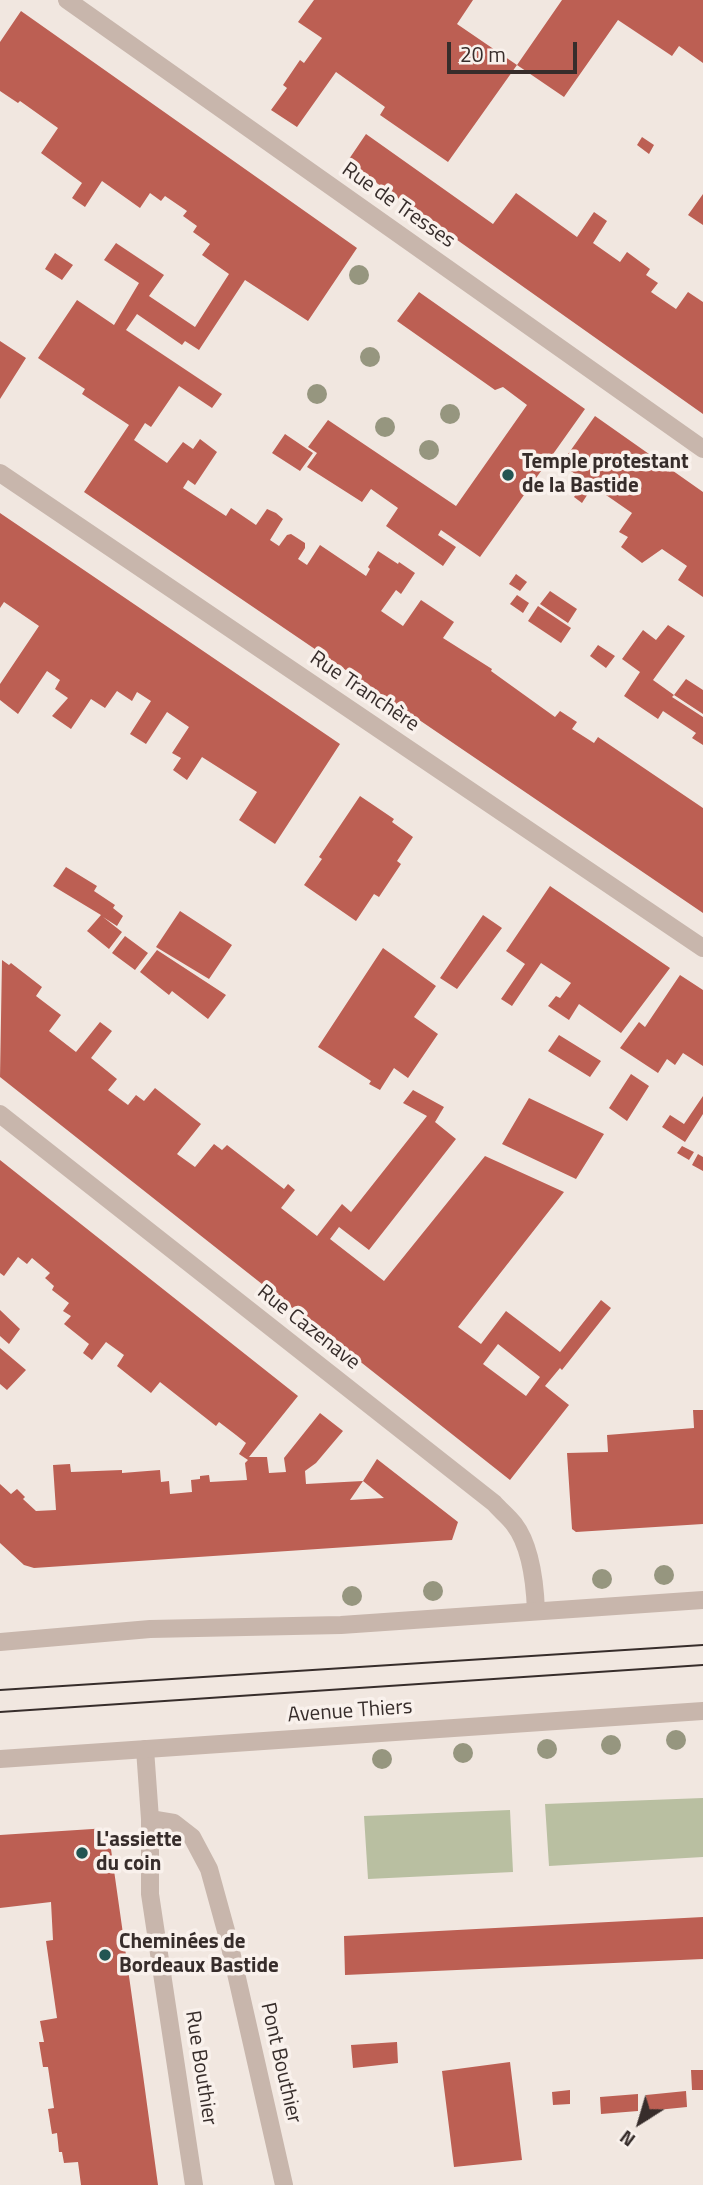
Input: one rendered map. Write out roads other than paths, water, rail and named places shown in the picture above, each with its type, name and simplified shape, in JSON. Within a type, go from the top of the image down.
[{"type":"street","name":"Rue de Tresses","points":[[67,0],[703,449]]},
{"type":"street","name":"Rue Tranchère","points":[[0,473],[703,948]]},
{"type":"street","name":"Rue Cazenave","points":[[0,1114],[494,1503],[514,1524],[523,1541],[535,1589],[536,1611]]},
{"type":"street","points":[[0,1642],[150,1629],[341,1625],[703,1600]]},
{"type":"street","name":"Avenue Thiers","points":[[0,1759],[703,1710]]},
{"type":"street","name":"Rue Bouthier","points":[[145,1749],[150,1819],[150,1894],[194,2185]]},
{"type":"street","name":"Pont Bouthier","points":[[150,1819],[174,1823],[192,1837],[209,1869],[228,1938],[284,2185]]},
{"type":"tram line","points":[[0,1690],[703,1645]]},
{"type":"tram line","points":[[0,1712],[703,1665]]},
{"type":"place","name":"Temple protestant de la Bastide","points":[[508,475]]},
{"type":"place","name":"L'assiette du coin","points":[[82,1853]]},
{"type":"place","name":"Cheminées de Bordeaux Bastide","points":[[105,1955]]}]
